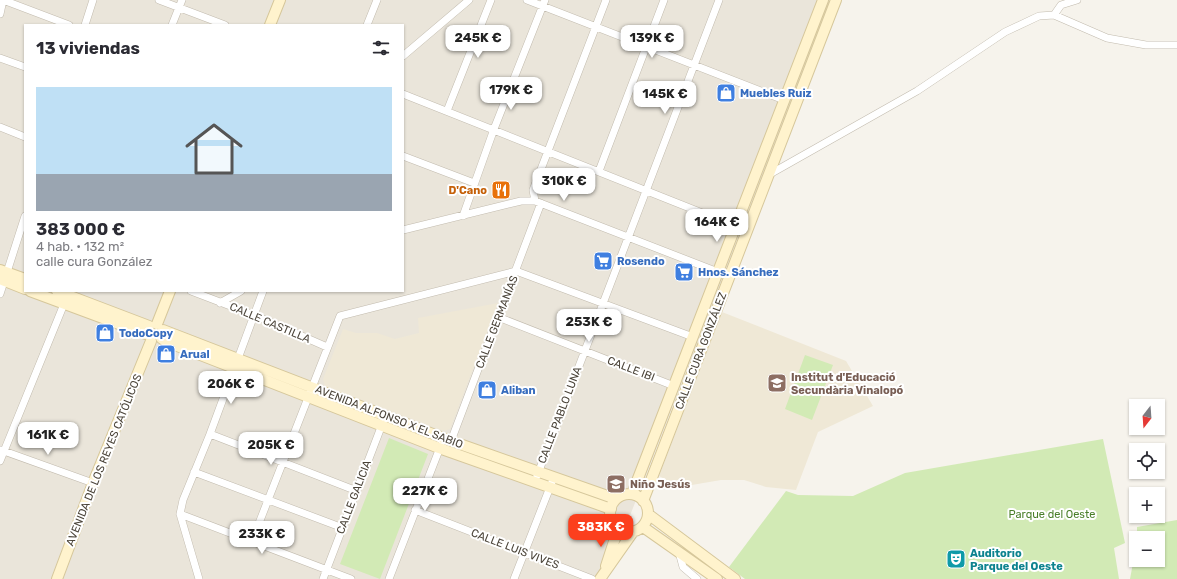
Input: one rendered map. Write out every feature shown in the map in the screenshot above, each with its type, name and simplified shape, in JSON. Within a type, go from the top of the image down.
[{"type":"main road","points":[[270,24],[280,0]]},
{"type":"main road","name":"CALLE CURA GONZÁLEZ","points":[[632,494],[823,0]]},
{"type":"main road","name":"CALLE CURA GONZÁLEZ","points":[[643,500],[836,0]]},
{"type":"main road","points":[[3,276],[24,279]]},
{"type":"main road","points":[[3,276],[24,288]]},
{"type":"main road","points":[[36,292],[67,297]]},
{"type":"main road","name":"AVENIDA DE LOS REYES CATÓLICOS","points":[[57,579],[93,483],[155,332],[170,292]]},
{"type":"main road","name":"AVENIDA ALFONSO X EL SABIO","points":[[67,297],[155,332],[167,342],[236,364],[310,392],[386,416],[616,499]]},
{"type":"main road","name":"AVENIDA ALFONSO X EL SABIO","points":[[310,392],[382,426],[610,509]]},
{"type":"main road","points":[[648,514],[643,527],[633,532],[627,532],[618,528],[612,522],[610,509],[616,499],[626,494],[632,494],[643,500],[648,514],[735,579]]},
{"type":"main road","points":[[643,527],[717,579]]},
{"type":"main road","points":[[602,575],[618,528]]},
{"type":"main road","points":[[602,575],[613,562],[633,532]]},
{"type":"street","points":[[0,14],[3,0],[66,24]]},
{"type":"street","points":[[85,24],[93,0]]},
{"type":"street","points":[[159,0],[222,24]]},
{"type":"street","points":[[172,24],[182,0]]},
{"type":"street","points":[[367,24],[377,0]]},
{"type":"street","points":[[404,55],[470,0]]},
{"type":"street","points":[[447,111],[491,0]]},
{"type":"street","points":[[527,0],[543,3],[595,27],[784,100]]},
{"type":"street","name":"CALLE GERMANÍAS","points":[[389,579],[439,448],[447,439],[516,271],[538,202],[533,190],[606,0]]},
{"type":"street","points":[[599,171],[664,0]]},
{"type":"street","name":"CALLE PABLO LUNA","points":[[535,482],[720,0]]},
{"type":"street","points":[[1054,15],[1061,5],[1077,0]]},
{"type":"street","points":[[463,216],[494,129],[543,3]]},
{"type":"street","points":[[770,174],[917,91],[1005,32],[1039,16],[1054,15],[1107,38],[1146,45],[1177,45]]},
{"type":"street","points":[[0,58],[24,67]]},
{"type":"street","points":[[404,94],[736,226]]},
{"type":"street","points":[[0,127],[24,137]]},
{"type":"street","points":[[404,156],[474,183]]},
{"type":"street","points":[[404,230],[521,202],[538,202],[718,272]]},
{"type":"street","points":[[0,294],[3,276],[24,219]]},
{"type":"street","points":[[252,541],[340,316],[516,271],[693,337]]},
{"type":"street","name":"CALLE CASTILLA","points":[[194,292],[254,315],[327,348]]},
{"type":"street","points":[[220,302],[239,292]]},
{"type":"street","points":[[199,579],[180,514],[183,500],[210,434],[263,292]]},
{"type":"street","points":[[0,461],[2,450],[67,297]]},
{"type":"street","name":"CALLE IBI","points":[[498,317],[674,386]]},
{"type":"street","name":"CALLE GALICIA","points":[[323,579],[386,416]]},
{"type":"street","points":[[210,434],[283,461],[357,491]]},
{"type":"street","points":[[2,450],[93,483]]},
{"type":"street","points":[[194,472],[343,528]]},
{"type":"street","points":[[514,579],[554,477]]},
{"type":"street","name":"CALLE LUIS VIVES","points":[[416,510],[592,579]]},
{"type":"street","points":[[180,514],[351,579]]},
{"type":"street","points":[[679,552],[683,567],[689,577],[697,579]]},
{"type":"shaded area","points":[[0,0],[831,0],[631,513],[600,579],[0,579]]},
{"type":"shaded area","points":[[498,303],[450,429],[444,431],[325,386],[323,379],[343,329],[356,333],[377,333],[395,339],[419,333],[418,318]]},
{"type":"shaded area","name":"Institut d'Educació Secundària Vinalopó","points":[[722,312],[846,361],[873,406],[818,432],[796,490],[766,487],[744,480],[721,480],[680,487],[659,476]]},
{"type":"green space","points":[[805,355],[833,365],[812,420],[785,409]]},
{"type":"green space","points":[[389,438],[428,454],[380,579],[340,564]]},
{"type":"green space","name":"Parque del Oeste","points":[[1103,439],[1125,543],[1114,548],[1119,579],[745,579],[729,567],[786,491],[798,495],[853,496],[905,473]]},
{"type":"green space","points":[[1177,520],[1177,579],[1130,579],[1132,567],[1165,567],[1165,531],[1137,531],[1137,527]]},
{"type":"place","name":"Muebles Ruiz","points":[[726,93]]},
{"type":"place","name":"D'Cano","points":[[501,190]]},
{"type":"place","name":"Rosendo","points":[[603,261]]},
{"type":"place","name":"Hnos. Sánchez","points":[[684,272]]},
{"type":"place","name":"TodoCopy","points":[[105,333]]},
{"type":"place","name":"Arual","points":[[166,354]]},
{"type":"place","name":"Institut d'Educació Secundària Vinalopó","points":[[777,383]]},
{"type":"place","name":"Aliban","points":[[487,390]]},
{"type":"place","name":"Niño Jesús","points":[[616,484]]},
{"type":"place","name":"Auditorio Parque del Oeste","points":[[956,559]]}]
